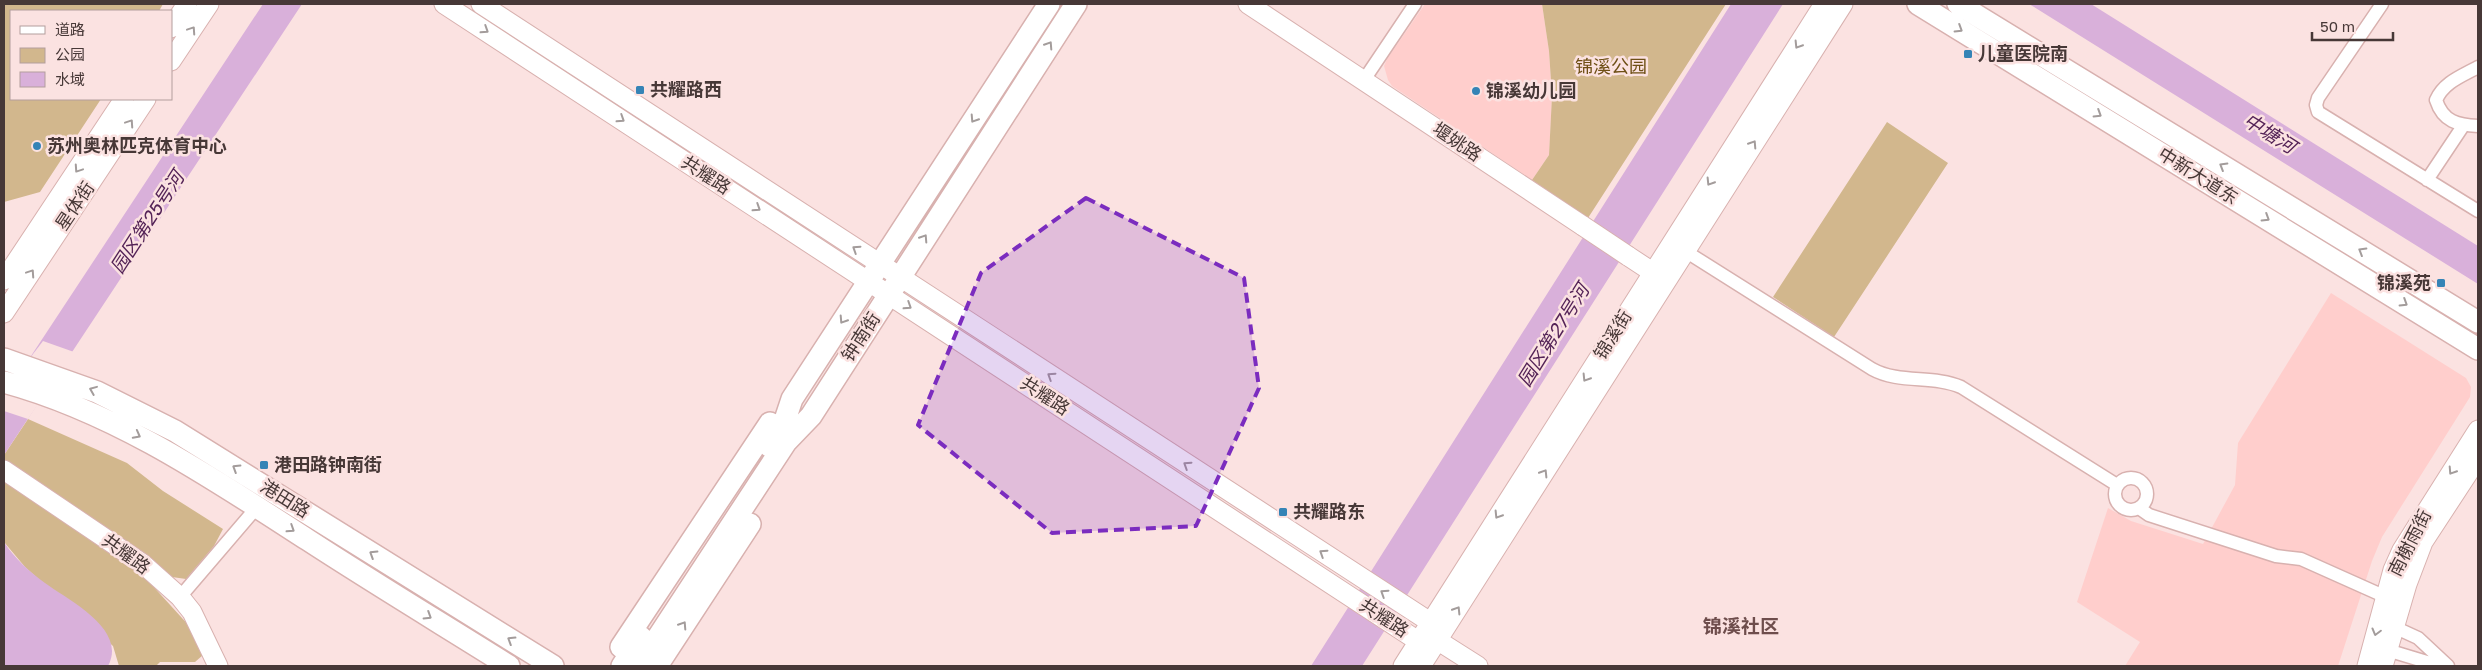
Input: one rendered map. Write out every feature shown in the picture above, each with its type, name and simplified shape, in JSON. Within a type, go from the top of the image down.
[{"type":"main road","name":"钟南街","points":[[639,666],[677,594],[784,423],[792,399],[1048,4]]},
{"type":"main road","name":"钟南街","points":[[622,666],[677,594],[786,442],[811,416],[1076,4]]},
{"type":"main road","name":"中新大道东","points":[[1918,4],[2478,349]]},
{"type":"main road","name":"中新大道东","points":[[1958,4],[2478,322]]},
{"type":"main road","name":"港田路","points":[[13,362],[57,376],[114,400],[175,431],[553,666]]},
{"type":"main road","name":"港田路","points":[[7,383],[87,411],[142,438],[257,507],[509,666]]},
{"type":"main road","points":[[608,666],[774,416],[792,399]]},
{"type":"main road","points":[[657,666],[798,450],[811,416]]},
{"type":"street","points":[[172,26],[187,4]]},
{"type":"street","points":[[172,60],[209,4]]},
{"type":"street","name":"共耀路","points":[[444,4],[894,285],[1404,605],[1430,622],[1438,640],[1418,641],[1352,598],[894,285]]},
{"type":"street","name":"共耀路","points":[[481,4],[874,273]]},
{"type":"street","name":"堰姚路","points":[[1248,4],[1659,277]]},
{"type":"street","points":[[1364,80],[1415,4]]},
{"type":"street","name":"锦溪街","points":[[1421,666],[1824,4]]},
{"type":"street","name":"锦溪街","points":[[1403,666],[1430,622],[1659,277],[1685,251],[1843,4]]},
{"type":"street","points":[[2382,4],[2318,98],[2316,105],[2318,112],[2478,211]]},
{"type":"street","points":[[2478,67],[2450,82],[2440,92],[2436,100],[2444,116],[2463,126],[2478,126]]},
{"type":"street","name":"星体街","points":[[4,280],[123,100]]},
{"type":"street","name":"星体街","points":[[4,313],[145,100]]},
{"type":"street","points":[[2426,180],[2463,126]]},
{"type":"street","points":[[1685,251],[1879,373],[1945,382],[1960,388],[2117,485]]},
{"type":"street","name":"南榭雨街","points":[[2366,666],[2393,570],[2402,550],[2478,430]]},
{"type":"street","name":"南榭雨街","points":[[2385,658],[2406,584],[2423,542],[2478,458]]},
{"type":"street","name":"共耀路","points":[[4,470],[143,564],[180,597],[192,612],[218,666]]},
{"type":"street","points":[[2139,508],[2147,495],[2141,482],[2127,478],[2117,485],[2115,497],[2120,506],[2129,510],[2139,508],[2149,515],[2276,556],[2301,559],[2386,596]]},
{"type":"street","points":[[180,597],[257,507]]},
{"type":"street","points":[[2394,628],[2418,638],[2448,666]]},
{"type":"street","points":[[1438,640],[1478,666]]},
{"type":"street","points":[[2385,658],[2440,666]]},
{"type":"highlighted area","points":[[1086,198],[1244,278],[1259,388],[1196,526],[1052,533],[918,425],[981,273]]},
{"type":"shaded area","name":"锦溪幼儿园","points":[[1425,4],[1542,4],[1549,51],[1552,97],[1549,155],[1532,180],[1392,86],[1388,80],[1384,66],[1387,59]]},
{"type":"shaded area","points":[[2331,293],[2466,378],[2471,387],[2470,397],[2382,537],[2372,561],[2338,666],[2125,666],[2140,642],[2077,602],[2108,508],[2131,521],[2203,544],[2235,485],[2238,443]]},
{"type":"green space","name":"苏州奥林匹克体育中心","points":[[4,4],[163,4],[160,10],[10,10],[10,100],[100,100],[40,192],[4,202]]},
{"type":"green space","name":"锦溪公园","points":[[1542,4],[1726,4],[1588,218],[1532,180],[1549,155],[1552,96],[1549,51]]},
{"type":"green space","points":[[1887,122],[1948,163],[1834,337],[1773,297]]},
{"type":"green space","points":[[28,419],[127,463],[163,491],[223,529],[214,546],[186,579],[172,577],[4,463],[4,455]]},
{"type":"green space","points":[[4,480],[141,573],[192,629],[203,655],[195,662],[160,662],[156,666],[119,666],[113,646],[25,567],[4,542]]},
{"type":"water","name":"园区第25号河","points":[[263,4],[302,4],[4,455],[4,397]]},
{"type":"water","name":"园区第27号河","points":[[1731,4],[1783,4],[1362,666],[1311,666]]},
{"type":"water","name":"中塘河","points":[[2029,4],[2091,4],[2478,246],[2478,284]]},
{"type":"water","points":[[4,542],[28,569],[93,617],[103,628],[110,640],[112,653],[108,666],[4,666]]},
{"type":"pier","points":[[43,341],[74,352],[28,419],[4,411],[4,392]]},
{"type":"place","name":"儿童医院南","points":[[1968,54]]},
{"type":"place","name":"共耀路西","points":[[640,90]]},
{"type":"place","name":"锦溪幼儿园","points":[[1476,91]]},
{"type":"place","name":"苏州奥林匹克体育中心","points":[[37,146]]},
{"type":"place","name":"锦溪苑","points":[[2441,283]]},
{"type":"place","name":"港田路钟南街","points":[[264,465]]},
{"type":"place","name":"共耀路东","points":[[1283,512]]},
{"type":"district","name":"锦溪社区","points":[[1741,626]]}]
